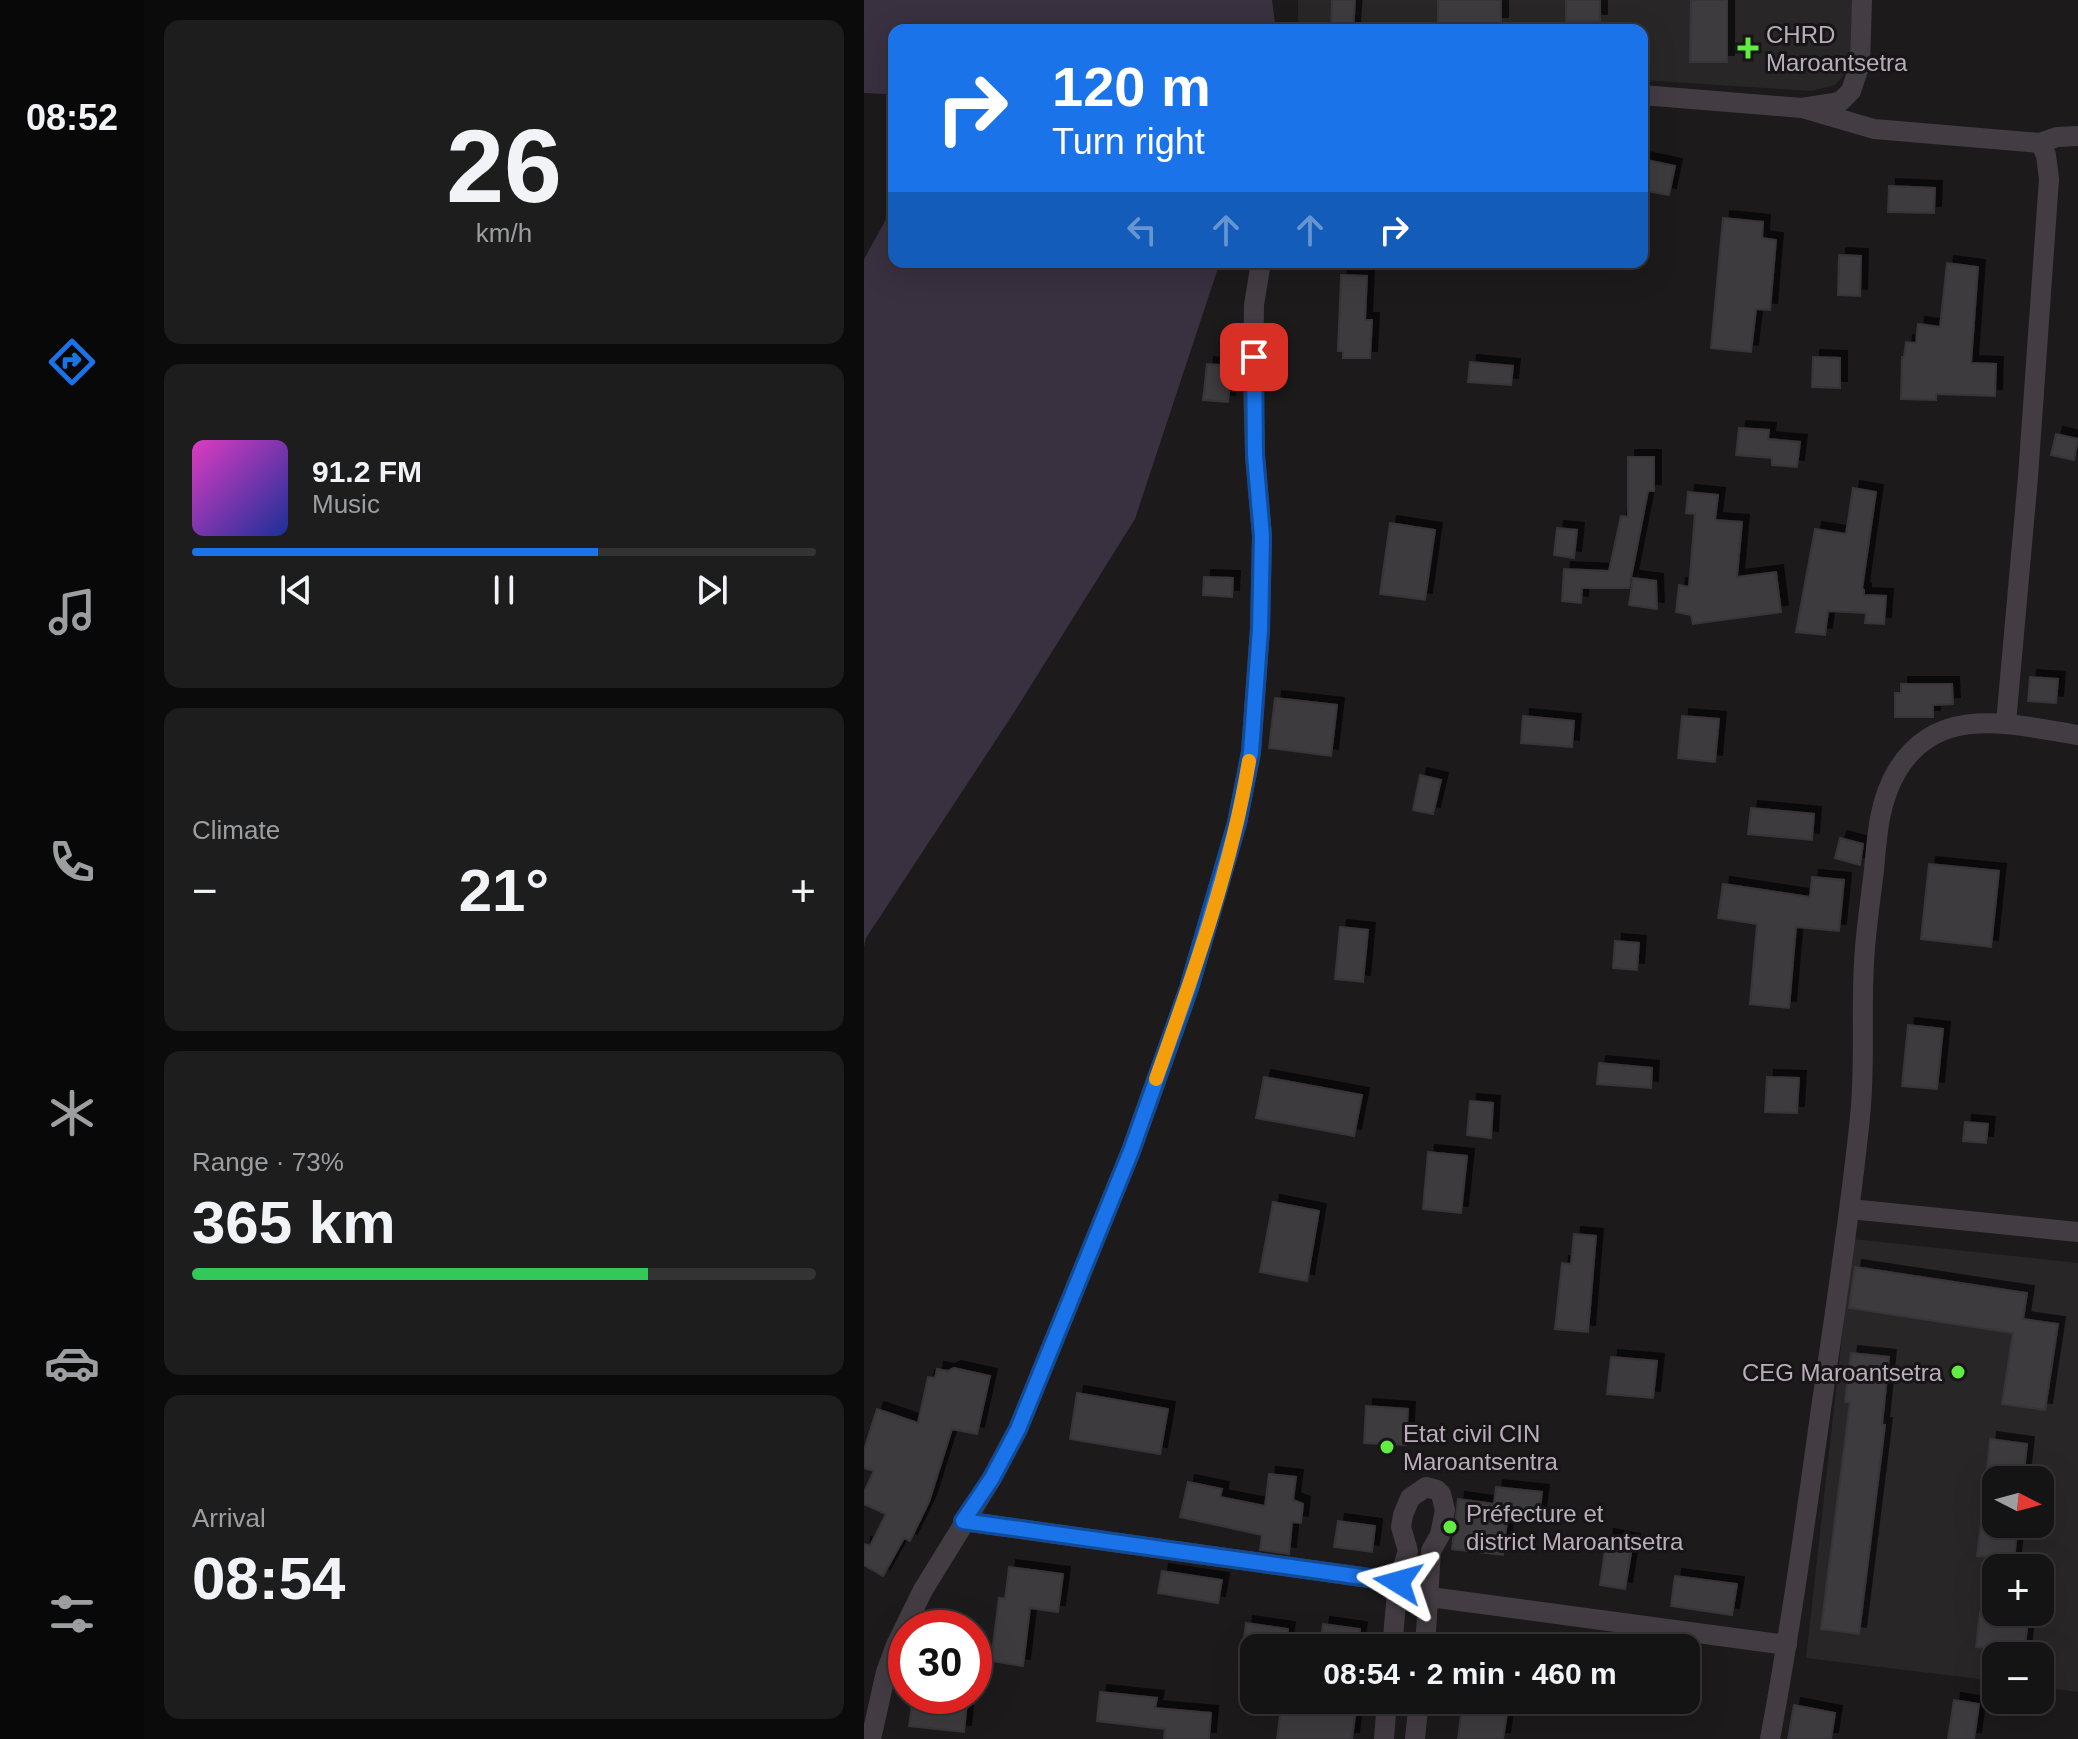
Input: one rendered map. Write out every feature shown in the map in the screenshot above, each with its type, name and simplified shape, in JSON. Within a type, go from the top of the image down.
[{"type":"street","points":[[1802,108],[1840,102],[1851,91],[1860,64],[1862,0]]},
{"type":"street","points":[[1648,95],[1802,108],[1874,129],[2040,143],[2057,137],[2078,136]]},
{"type":"street","points":[[2006,723],[2028,477],[2049,179],[2046,155],[2040,143]]},
{"type":"street","points":[[871,1739],[886,1672],[896,1645],[923,1590],[992,1478],[1018,1429],[1131,1151],[1189,988],[1237,823],[1251,752],[1260,629],[1262,536],[1253,382],[1254,305],[1260,268]]},
{"type":"street","points":[[1770,1739],[1787,1645],[1850,1209],[1863,1076],[1865,949],[1885,796],[1897,770],[1918,746],[1940,731],[1968,722],[2006,723],[2078,735]]},
{"type":"street","points":[[1850,1209],[2078,1232]]},
{"type":"street","points":[[1393,1634],[1398,1582],[1408,1551],[1401,1527],[1407,1504],[1420,1489],[1426,1487],[1437,1490],[1445,1510],[1440,1535],[1431,1551],[1426,1634]]},
{"type":"street","points":[[963,1521],[1398,1582],[1430,1597],[1787,1645]]},
{"type":"street","points":[[1384,1739],[1386,1714]]},
{"type":"street","points":[[1415,1739],[1418,1714]]},
{"type":"shaded area","points":[[864,0],[1272,0],[1275,24],[888,24],[888,95],[864,93]]},
{"type":"shaded area","name":"CHRD Maroantsetra","points":[[1298,0],[1855,0],[1853,65],[1835,85],[1811,91],[1648,80],[1648,24],[1298,24]]},
{"type":"shaded area","points":[[888,216],[888,268],[1218,268],[1135,519],[1013,714],[866,938],[864,947],[864,259]]},
{"type":"shaded area","name":"CEG Maroantsetra","points":[[1853,1239],[2078,1263],[2078,1692],[2054,1689],[2054,1642],[1982,1642],[1982,1679],[1806,1658]]},
{"type":"building","points":[[1332,0],[1355,0],[1353,24],[1331,24]]},
{"type":"building","points":[[1438,0],[1501,0],[1501,24],[1438,24]]},
{"type":"building","points":[[1566,0],[1600,0],[1600,21],[1566,21]]},
{"type":"building","points":[[1691,0],[1727,0],[1727,62],[1690,62]]},
{"type":"building","points":[[1648,160],[1675,166],[1669,195],[1648,191]]},
{"type":"building","points":[[1889,186],[1935,188],[1934,213],[1888,212]]},
{"type":"building","points":[[1723,218],[1763,222],[1762,238],[1776,240],[1770,310],[1756,309],[1751,352],[1711,348]]},
{"type":"building","points":[[1839,255],[1861,256],[1860,296],[1838,295]]},
{"type":"building","points":[[1947,263],[1978,267],[1971,363],[1996,364],[1995,396],[1936,394],[1936,400],[1901,399],[1902,357],[1906,342],[1916,343],[1918,324],[1940,327]]},
{"type":"building","points":[[1341,275],[1367,276],[1365,320],[1372,320],[1370,358],[1343,358],[1343,351],[1338,351]]},
{"type":"building","points":[[1813,357],[1840,358],[1840,388],[1812,387]]},
{"type":"building","points":[[1470,362],[1513,366],[1511,385],[1468,382]]},
{"type":"building","points":[[1207,364],[1232,366],[1228,402],[1203,400]]},
{"type":"building","points":[[1739,428],[1769,430],[1768,439],[1800,442],[1797,467],[1772,465],[1772,458],[1736,455]]},
{"type":"building","points":[[2056,434],[2078,439],[2074,460],[2051,455]]},
{"type":"building","points":[[1628,457],[1654,457],[1654,491],[1648,491],[1629,588],[1582,588],[1581,603],[1562,601],[1564,569],[1609,571],[1621,516],[1628,517]]},
{"type":"building","points":[[1853,488],[1876,492],[1862,589],[1864,595],[1886,596],[1884,624],[1865,623],[1866,613],[1828,611],[1825,635],[1796,632],[1815,529],[1846,534]]},
{"type":"building","points":[[1688,492],[1718,495],[1715,520],[1742,522],[1737,577],[1776,572],[1781,612],[1693,624],[1691,615],[1676,612],[1679,585],[1689,587],[1695,514],[1686,513]]},
{"type":"building","points":[[1390,523],[1435,530],[1425,600],[1380,594]]},
{"type":"building","points":[[1557,528],[1577,530],[1574,558],[1554,555]]},
{"type":"building","points":[[1204,577],[1233,578],[1232,597],[1203,595]]},
{"type":"building","points":[[1633,578],[1656,581],[1657,609],[1629,605]]},
{"type":"building","points":[[2030,677],[2058,679],[2056,703],[2028,701]]},
{"type":"building","points":[[1901,684],[1952,684],[1953,704],[1933,705],[1933,717],[1895,717],[1895,693],[1901,693]]},
{"type":"building","points":[[1275,698],[1337,705],[1331,756],[1269,748]]},
{"type":"building","points":[[1523,716],[1574,721],[1572,747],[1521,743]]},
{"type":"building","points":[[1682,716],[1719,719],[1715,762],[1678,758]]},
{"type":"building","points":[[1420,775],[1441,780],[1433,814],[1413,810]]},
{"type":"building","points":[[1751,808],[1814,814],[1812,840],[1748,834]]},
{"type":"building","points":[[1840,838],[1863,844],[1860,865],[1835,858]]},
{"type":"building","points":[[1929,864],[1999,871],[1991,947],[1921,939]]},
{"type":"building","points":[[1812,877],[1844,880],[1839,931],[1796,927],[1789,1008],[1750,1004],[1757,924],[1718,918],[1723,884],[1810,897]]},
{"type":"building","points":[[1340,927],[1368,930],[1363,982],[1335,979]]},
{"type":"building","points":[[1615,941],[1639,943],[1637,970],[1613,968]]},
{"type":"building","points":[[1908,1025],[1943,1029],[1937,1089],[1902,1086]]},
{"type":"building","points":[[1599,1063],[1652,1068],[1651,1088],[1597,1084]]},
{"type":"building","points":[[1264,1077],[1362,1095],[1354,1136],[1256,1118]]},
{"type":"building","points":[[1767,1077],[1799,1078],[1797,1113],[1765,1112]]},
{"type":"building","points":[[1470,1101],[1493,1103],[1491,1138],[1467,1135]]},
{"type":"building","points":[[1965,1122],[1988,1124],[1986,1143],[1963,1141]]},
{"type":"building","points":[[1428,1152],[1467,1156],[1461,1213],[1423,1209]]},
{"type":"building","points":[[1273,1202],[1319,1211],[1307,1281],[1260,1272]]},
{"type":"building","points":[[1574,1234],[1596,1236],[1588,1332],[1555,1329],[1562,1263],[1571,1264]]},
{"type":"building","points":[[1855,1267],[2027,1293],[2023,1319],[2058,1324],[2045,1410],[2002,1404],[2013,1333],[1849,1308]]},
{"type":"building","points":[[1851,1353],[1889,1357],[1882,1425],[1885,1425],[1859,1634],[1821,1629],[1850,1402],[1845,1402]]},
{"type":"building","points":[[1611,1357],[1657,1361],[1653,1398],[1607,1394]]},
{"type":"building","points":[[954,1368],[990,1376],[977,1434],[952,1429],[929,1502],[910,1541],[904,1538],[883,1576],[864,1565],[864,1544],[870,1546],[886,1514],[864,1504],[864,1492],[874,1471],[864,1468],[864,1450],[877,1409],[918,1423],[928,1377],[935,1378],[937,1369],[948,1371]]},
{"type":"building","points":[[1077,1393],[1168,1409],[1160,1454],[1070,1439]]},
{"type":"building","points":[[1366,1406],[1408,1409],[1406,1445],[1364,1443]]},
{"type":"building","points":[[1990,1439],[2027,1444],[2025,1466],[1987,1466]]},
{"type":"building","points":[[1269,1474],[1296,1477],[1293,1500],[1303,1504],[1301,1523],[1292,1522],[1289,1554],[1260,1550],[1262,1535],[1180,1517],[1188,1482],[1222,1489],[1220,1497],[1265,1506]]},
{"type":"building","points":[[1496,1487],[1542,1492],[1539,1515],[1508,1512],[1503,1555],[1452,1549],[1458,1499],[1494,1504]]},
{"type":"building","points":[[1338,1521],[1375,1526],[1372,1552],[1334,1547]]},
{"type":"building","points":[[1981,1524],[1982,1538],[2016,1538],[2015,1554],[1977,1556]]},
{"type":"building","points":[[1607,1536],[1633,1541],[1625,1589],[1600,1585]]},
{"type":"building","points":[[1009,1567],[1063,1574],[1058,1612],[1030,1608],[1023,1666],[992,1661],[999,1598],[1005,1599]]},
{"type":"building","points":[[1162,1571],[1222,1580],[1218,1603],[1158,1593]]},
{"type":"building","points":[[1675,1576],[1737,1584],[1732,1615],[1671,1606]]},
{"type":"building","points":[[1980,1612],[1982,1626],[2027,1626],[2025,1642],[1982,1642],[1982,1648],[1976,1647]]},
{"type":"building","points":[[1246,1623],[1288,1629],[1287,1634],[1245,1634]]},
{"type":"building","points":[[1323,1624],[1360,1629],[1359,1634],[1322,1634]]},
{"type":"building","points":[[1100,1692],[1157,1698],[1155,1708],[1211,1713],[1209,1739],[1164,1739],[1165,1729],[1097,1721]]},
{"type":"building","points":[[1954,1700],[1979,1704],[1974,1739],[1948,1739]]},
{"type":"building","points":[[1794,1705],[1835,1713],[1831,1739],[1788,1739]]},
{"type":"building","points":[[911,1714],[966,1714],[964,1732],[909,1726]]},
{"type":"building","points":[[1280,1714],[1355,1714],[1352,1739],[1277,1739]]},
{"type":"building","points":[[1461,1714],[1507,1714],[1503,1739],[1458,1739]]},
{"type":"slow traffic","points":[[1156,1079],[1189,988],[1221,883],[1249,761]]},
{"type":"place","name":"CHRD Maroantsetra","points":[[1748,48]]},
{"type":"place","name":"CEG Maroantsetra","points":[[1958,1372]]},
{"type":"place","name":"Etat civil CIN Maroantsentra","points":[[1387,1447]]},
{"type":"place","name":"Préfecture et district Maroantsetra","points":[[1450,1527]]},
{"type":"route","points":[[1254,357],[1255,455],[1262,536],[1260,629],[1251,752],[1237,823],[1189,988],[1131,1151],[1018,1429],[992,1478],[963,1521],[1398,1582]]}]
